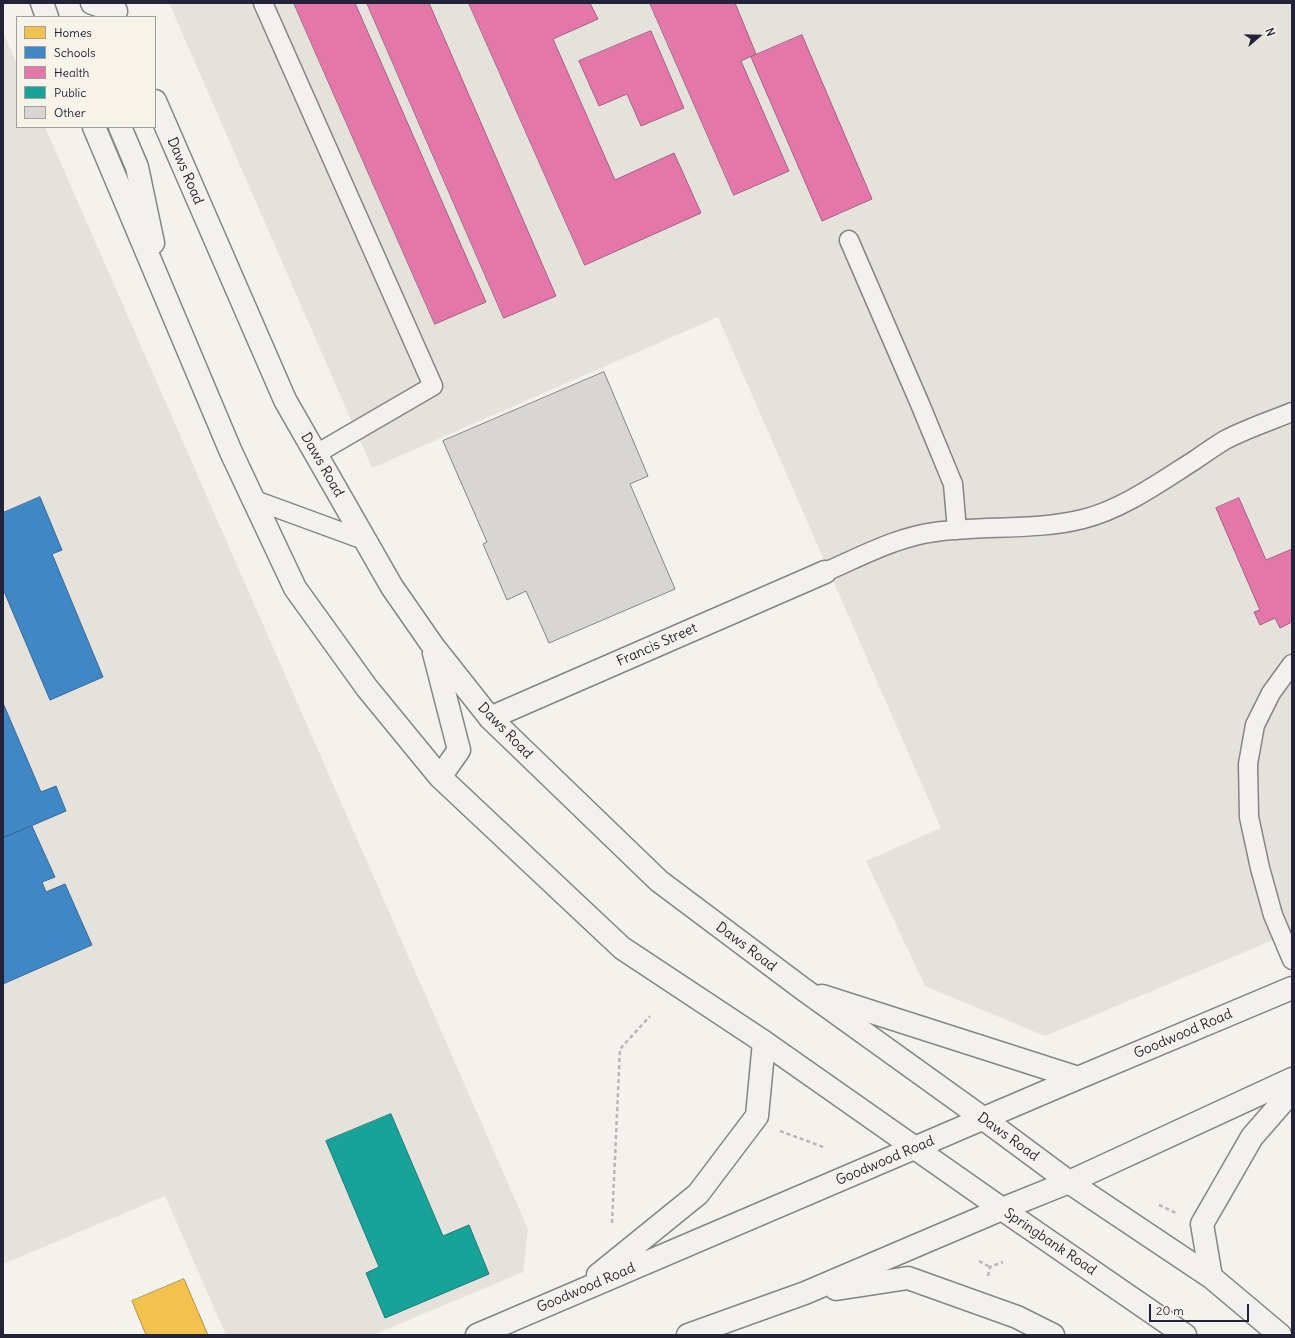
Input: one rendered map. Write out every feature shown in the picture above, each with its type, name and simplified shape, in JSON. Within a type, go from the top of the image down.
[{"type":"main road","points":[[42,3],[48,16]]},
{"type":"main road","points":[[92,3],[119,9]]},
{"type":"main road","name":"Daws Road","points":[[156,103],[285,400],[392,587],[432,646],[490,718],[659,881],[803,989],[1069,1182]]},
{"type":"main road","points":[[94,128],[231,452],[295,588],[367,688],[440,777],[622,948],[764,1042],[915,1148]]},
{"type":"main road","points":[[120,128],[137,167],[164,293]]},
{"type":"main road","name":"Francis Street","points":[[490,718],[825,572]]},
{"type":"main road","points":[[432,646],[459,750],[440,777]]},
{"type":"main road","name":"Goodwood Road","points":[[477,1335],[1292,988]]},
{"type":"main road","points":[[803,989],[1078,1078]]},
{"type":"main road","points":[[578,1291],[698,1194],[757,1116],[764,1042]]},
{"type":"main road","points":[[688,1335],[805,1293],[1069,1182],[1292,1078]]},
{"type":"main road","points":[[1211,1277],[1202,1224],[1252,1137],[1286,1098],[1292,1094]]},
{"type":"main road","name":"Springbank Road","points":[[915,1148],[1185,1335]]},
{"type":"main road","points":[[1069,1182],[1211,1277],[1280,1335]]},
{"type":"main road","points":[[805,1293],[908,1278],[1017,1318],[1053,1335]]},
{"type":"lane","points":[[263,3],[433,386],[316,454]]},
{"type":"lane","points":[[849,240],[953,484],[957,530]]},
{"type":"lane","points":[[825,572],[906,538],[934,532],[1026,526],[1057,523],[1083,518],[1118,506],[1156,485],[1225,440],[1292,412]]},
{"type":"lane","points":[[252,498],[364,540]]},
{"type":"lane","points":[[1292,664],[1271,693],[1255,725],[1248,764],[1249,817],[1260,868],[1273,915],[1292,960]]},
{"type":"path","points":[[612,1223],[620,1049],[650,1016]]},
{"type":"path","points":[[776,1130],[826,1148]]},
{"type":"path","points":[[1154,1203],[1182,1215]]},
{"type":"path","points":[[979,1261],[990,1267],[1003,1262]]},
{"type":"path","points":[[987,1280],[990,1267]]},
{"type":"shaded area","points":[[169,3],[1292,3],[1292,932],[1045,1036],[925,986],[866,861],[941,828],[718,317],[372,468]]},
{"type":"shaded area","points":[[3,32],[16,62],[16,128],[45,128],[528,1229],[523,1272],[373,1335],[226,1335],[165,1196],[3,1264]]},
{"type":"building: Homes","points":[[184,1279],[208,1335],[146,1335],[132,1301]]},
{"type":"building: Schools","points":[[40,497],[62,550],[52,554],[103,677],[50,700],[3,589],[3,513]]},
{"type":"building: Schools","points":[[3,703],[41,792],[56,786],[66,811],[3,838]]},
{"type":"building: Schools","points":[[32,826],[55,877],[42,882],[46,892],[65,884],[92,945],[3,984],[3,838]]},
{"type":"building: Health","points":[[294,3],[355,3],[486,302],[435,324]]},
{"type":"building: Health","points":[[367,3],[429,3],[556,296],[504,318]]},
{"type":"building: Health","points":[[469,3],[590,3],[598,19],[553,39],[615,180],[674,153],[701,213],[585,265]]},
{"type":"building: Health","points":[[650,3],[735,3],[756,54],[741,61],[789,171],[734,195]]},
{"type":"building: Health","points":[[651,31],[684,108],[641,126],[627,94],[599,106],[579,61]]},
{"type":"building: Health","points":[[802,35],[872,199],[822,221],[751,57]]},
{"type":"building: Health","points":[[1239,498],[1266,560],[1292,549],[1292,622],[1280,628],[1275,618],[1260,625],[1254,612],[1260,610],[1216,508]]},
{"type":"building: Public","points":[[391,1114],[443,1236],[469,1225],[489,1274],[385,1318],[366,1273],[379,1267],[326,1141]]},
{"type":"building: Other","points":[[604,372],[648,476],[630,484],[675,589],[549,643],[526,591],[507,600],[483,544],[487,542],[443,441]]}]
